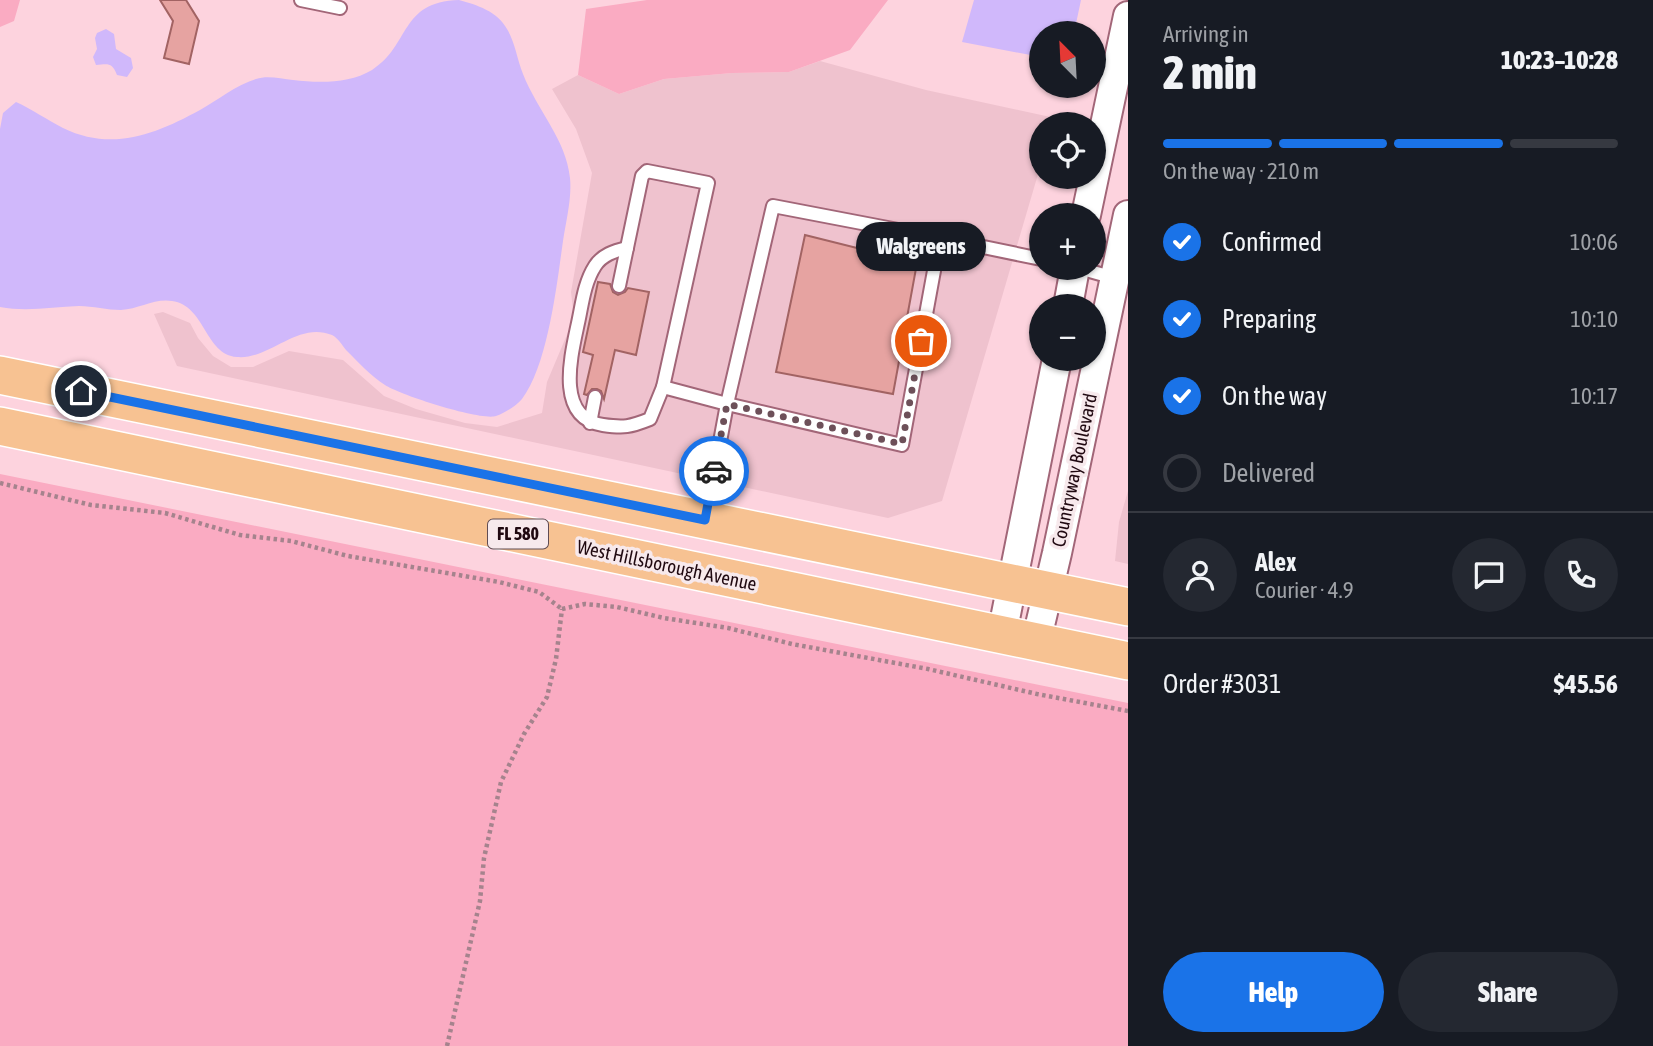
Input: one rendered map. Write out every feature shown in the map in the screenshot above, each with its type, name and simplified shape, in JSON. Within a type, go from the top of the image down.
[{"type":"main road","points":[[0,375],[1128,607]]},
{"type":"main road","name":"West Hillsborough Avenue","points":[[0,426],[1128,661]]},
{"type":"street","points":[[1089,203],[1128,16]]},
{"type":"street","name":"Countryway Boulevard","points":[[1019,638],[1047,590],[1121,280],[1128,215]]},
{"type":"street","name":"Countryway Boulevard","points":[[1019,638],[1011,582],[1055,371]]},
{"type":"lane","points":[[302,0],[340,8]]},
{"type":"lane","points":[[619,286],[627,248],[642,176],[648,171],[708,183],[663,387],[650,419],[626,428],[590,423],[576,411],[570,382],[572,355],[588,279],[596,264],[611,252],[627,248]]},
{"type":"lane","points":[[705,520],[727,404],[773,206],[1029,257]]},
{"type":"lane","points":[[663,387],[902,444],[940,238]]},
{"type":"lane","points":[[590,423],[595,397]]},
{"type":"path","points":[[0,483],[90,505],[165,513],[240,534],[291,541],[348,556],[499,582],[539,592],[562,609],[585,604],[617,607],[928,669],[1037,695],[1128,711]]},
{"type":"path","points":[[447,1046],[480,901],[484,858],[501,782],[524,734],[547,697],[556,659],[562,609]]},
{"type":"shaded area","points":[[0,0],[20,0],[14,21],[0,27]]},
{"type":"shaded area","points":[[459,0],[492,13],[507,29],[529,87],[563,150],[570,178],[568,210],[545,345],[531,384],[522,399],[510,409],[488,417],[407,395],[375,377],[334,336],[319,332],[295,337],[249,356],[226,354],[218,348],[192,311],[183,304],[172,301],[159,301],[121,310],[79,306],[30,309],[0,307],[0,129],[3,113],[16,102],[81,135],[99,139],[133,137],[183,119],[256,79],[270,77],[323,82],[363,75],[394,49],[415,16],[426,8]]},
{"type":"shaded area","points":[[647,0],[888,0],[850,50],[789,72],[732,73],[664,79],[619,94],[578,75],[586,9]]},
{"type":"shaded area","points":[[974,0],[1081,0],[1077,21],[1029,21],[1029,55],[962,42]]},
{"type":"shaded area","points":[[106,29],[114,34],[116,49],[131,58],[133,68],[127,77],[117,75],[109,65],[96,65],[93,57],[97,49],[95,38],[97,33]]},
{"type":"shaded area","points":[[820,61],[926,90],[1029,112],[1029,189],[1034,189],[942,501],[888,518],[177,366],[154,314],[163,312],[190,323],[213,356],[231,367],[253,367],[289,351],[343,360],[384,396],[416,409],[465,423],[497,427],[542,413],[547,382],[574,318],[571,292],[592,173],[576,129],[552,89],[578,75],[619,94],[664,79],[732,73],[789,72]]},
{"type":"shaded area","points":[[0,474],[1128,703],[1128,1046],[0,1046]]},
{"type":"shaded area","points":[[1128,491],[1128,564],[1115,561],[1119,522]]},
{"type":"building","points":[[160,0],[186,0],[199,21],[189,64],[164,58],[173,21]]},
{"type":"building","points":[[805,235],[917,263],[893,394],[776,372]]},
{"type":"building","points":[[598,282],[610,284],[613,292],[618,295],[628,288],[649,292],[636,355],[615,350],[604,399],[601,391],[597,389],[584,394],[593,355],[583,352]]},
{"type":"way so far","points":[[714,471],[727,404],[902,444],[921,341]]},
{"type":"place","name":"Walgreens","points":[[921,341]]},
{"type":"route","points":[[81,391],[705,520],[714,471]]}]
